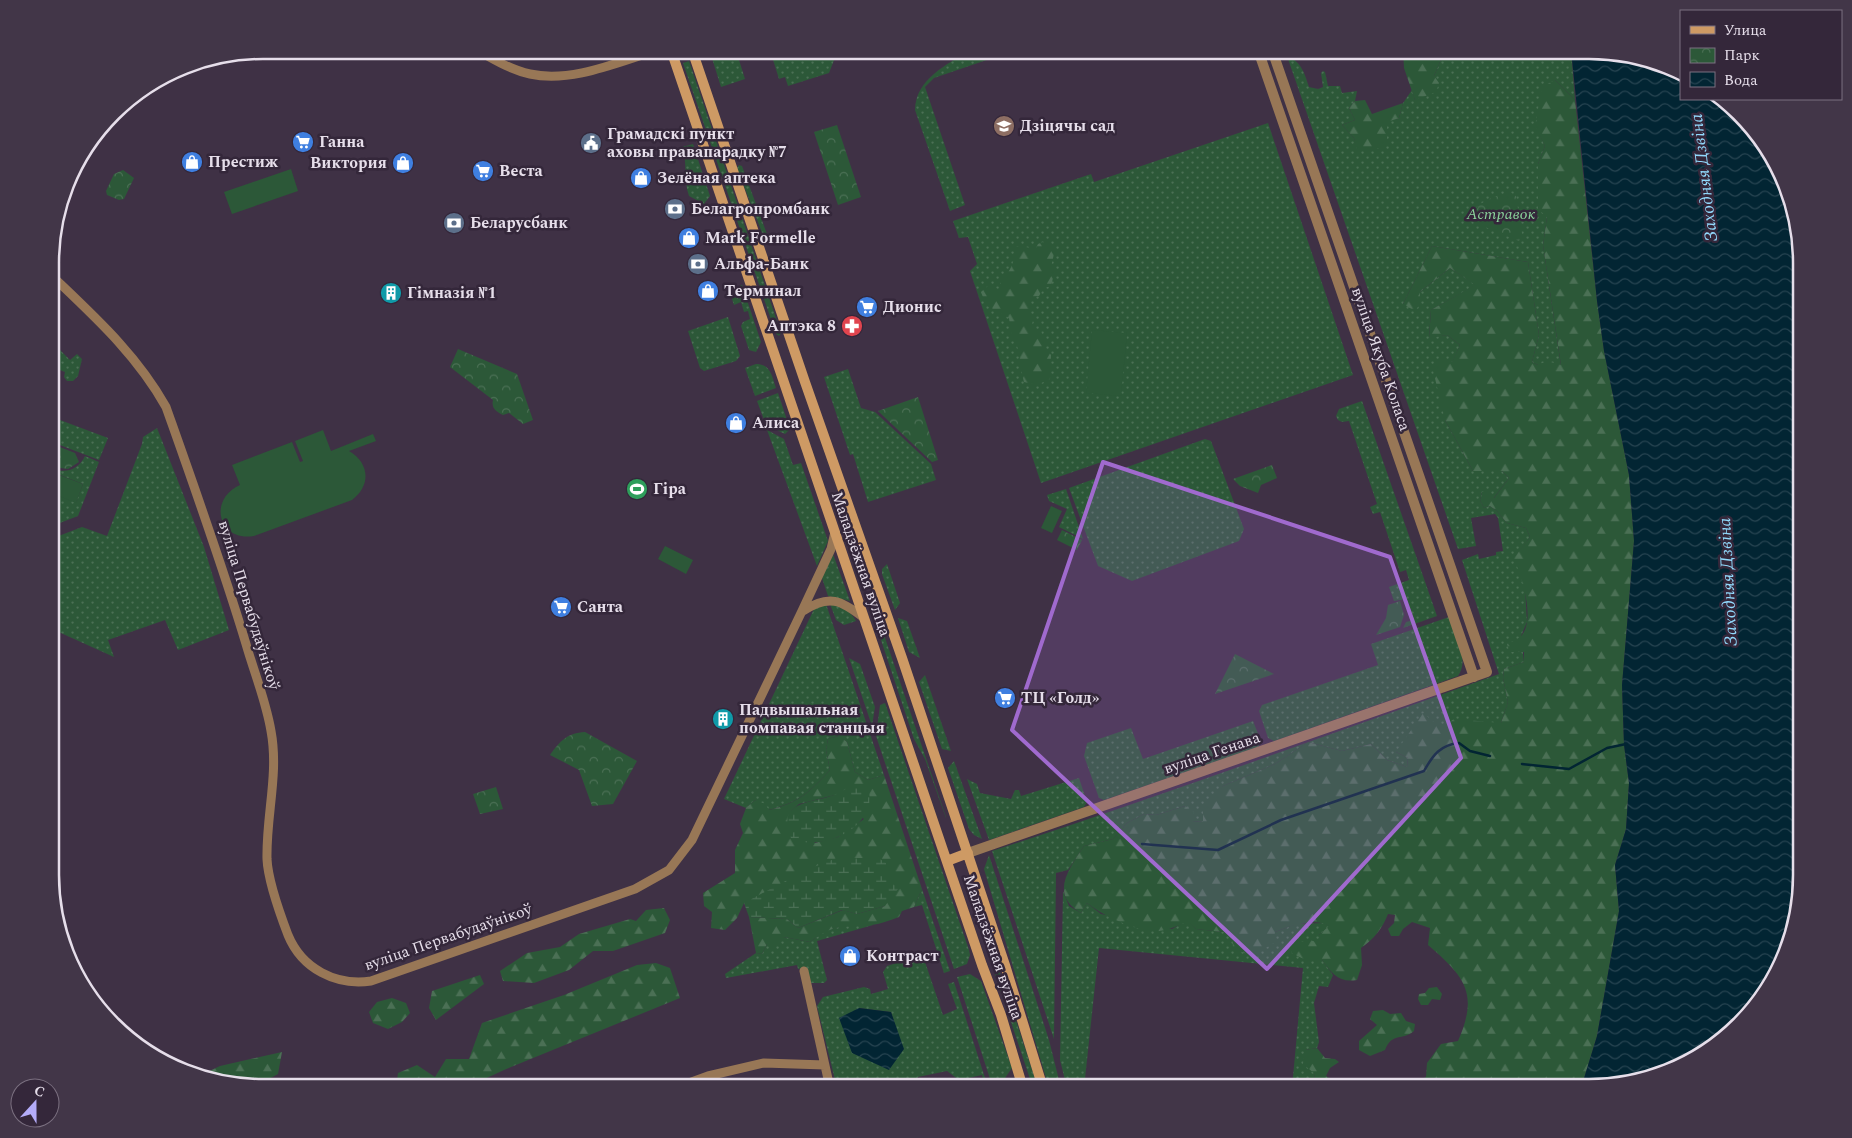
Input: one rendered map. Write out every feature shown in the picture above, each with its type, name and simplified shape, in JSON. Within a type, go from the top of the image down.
[{"type":"main road","name":"Маладзёжная вуліца","points":[[674,59],[1001,1015],[1020,1079]]},
{"type":"main road","name":"Маладзёжная вуліца","points":[[695,59],[968,853],[1040,1079]]},
{"type":"main road","name":"вуліца Генава","points":[[947,861],[968,853]]},
{"type":"street","points":[[495,59],[518,71],[546,77],[575,74],[627,59]]},
{"type":"street","name":"вуліца Якуба Коласа","points":[[1261,59],[1474,677]]},
{"type":"street","name":"вуліца Якуба Коласа","points":[[1275,59],[1487,672]]},
{"type":"street","points":[[1268,78],[1280,74]]},
{"type":"street","points":[[1337,278],[1350,273]]},
{"type":"street","name":"вуліца Первабудаўнікоў","points":[[59,283],[114,335],[154,386],[166,407],[218,549],[271,727],[275,762],[268,844],[269,875],[289,936],[301,956],[313,968],[326,976],[358,982],[371,981],[635,890],[669,870],[692,840],[831,549],[835,532]]},
{"type":"street","points":[[1410,489],[1423,485]]},
{"type":"street","points":[[802,611],[815,603],[827,600],[838,601],[848,605],[864,618]]},
{"type":"street","name":"вуліца Генава","points":[[968,853],[1487,672]]},
{"type":"street","points":[[804,971],[828,1079]]},
{"type":"street","points":[[700,1079],[764,1063],[825,1065]]},
{"type":"highlighted area","points":[[1103,462],[1390,557],[1461,758],[1267,969],[1012,730]]},
{"type":"green space","points":[[540,59],[566,59],[556,60]]},
{"type":"green space","points":[[712,59],[739,60],[745,79],[721,87]]},
{"type":"green space","points":[[773,59],[834,59],[829,73],[788,86],[785,77],[779,79]]},
{"type":"green space","points":[[956,59],[990,59],[934,78],[925,87],[965,205],[950,211],[915,110],[921,89],[943,67]]},
{"type":"green space","points":[[1288,59],[1293,59],[1299,65],[1309,87],[1318,89],[1323,87],[1321,73],[1323,71],[1325,72],[1328,86],[1340,86],[1342,93],[1357,91],[1355,101],[1349,108],[1355,120],[1342,125],[1354,138],[1358,151],[1371,151],[1387,121],[1399,118],[1403,103],[1412,90],[1415,100],[1434,76],[1441,59],[1572,59],[1575,100],[1555,80],[1536,126],[1545,146],[1538,164],[1547,217],[1543,245],[1561,366],[1538,365],[1532,362],[1539,335],[1528,262],[1432,246],[1403,304],[1420,304],[1420,292],[1450,268],[1476,285],[1431,310],[1429,337],[1447,335],[1460,345],[1452,363],[1445,420],[1473,471],[1502,471],[1509,478],[1493,499],[1482,492],[1480,500],[1484,508],[1490,506],[1507,523],[1526,528],[1530,537],[1515,558],[1525,587],[1527,622],[1521,636],[1524,662],[1504,669],[1503,678],[1508,702],[1501,723],[1441,728],[1396,752],[1408,758],[1407,767],[1387,760],[1371,744],[1342,751],[1308,742],[1499,674],[1462,560],[1478,554],[1479,559],[1496,555],[1496,552],[1503,551],[1498,518],[1495,514],[1471,518],[1476,546],[1458,549]]},
{"type":"green space","points":[[1404,59],[1441,59],[1434,76],[1439,83],[1436,92],[1415,100],[1404,68]]},
{"type":"green space","points":[[689,61],[781,333],[779,336],[776,334],[683,63]]},
{"type":"green space","points":[[1555,80],[1575,100],[1604,351],[1629,475],[1634,541],[1622,685],[1624,745],[1629,783],[1626,829],[1615,865],[1619,911],[1597,1036],[1584,1079],[1422,1079],[1426,1077],[1427,1063],[1441,1044],[1458,1041],[1467,1010],[1465,987],[1459,977],[1441,956],[1428,945],[1430,928],[1412,922],[1403,929],[1399,936],[1391,936],[1388,929],[1394,923],[1395,915],[1388,914],[1377,933],[1361,948],[1362,965],[1357,980],[1351,981],[1336,976],[1322,960],[1306,960],[1291,953],[1296,943],[1310,940],[1319,943],[1319,935],[1329,926],[1324,923],[1303,923],[1275,932],[1274,943],[1251,956],[1233,948],[1232,933],[1196,929],[1188,921],[1166,930],[1151,931],[1118,921],[1087,903],[1081,913],[1071,906],[1066,898],[1064,890],[1065,881],[1068,872],[1084,846],[1113,839],[1127,823],[1144,814],[1156,815],[1185,806],[1194,812],[1192,821],[1203,822],[1203,809],[1223,786],[1275,764],[1308,742],[1342,751],[1371,744],[1387,760],[1407,767],[1408,758],[1396,752],[1423,713],[1441,728],[1454,719],[1501,723],[1508,702],[1503,678],[1504,669],[1524,662],[1524,652],[1510,652],[1507,644],[1520,637],[1525,630],[1527,620],[1526,598],[1514,558],[1530,537],[1526,528],[1507,523],[1490,506],[1484,508],[1480,500],[1482,492],[1487,491],[1494,498],[1509,478],[1502,471],[1473,471],[1445,420],[1433,370],[1442,359],[1452,362],[1460,345],[1447,335],[1429,338],[1431,310],[1475,285],[1450,268],[1420,292],[1420,304],[1415,311],[1403,304],[1432,246],[1528,262],[1539,335],[1532,362],[1538,365],[1547,361],[1561,365],[1543,245],[1547,217],[1538,209],[1538,164],[1545,146],[1535,126],[1542,87]]},
{"type":"green space","points":[[1365,100],[1372,114],[1403,103],[1399,118],[1387,122],[1387,145],[1371,151],[1357,151],[1354,138],[1342,125],[1355,120],[1349,108],[1355,101]]},
{"type":"green space","points":[[1268,123],[1353,375],[1041,483],[970,271],[977,264],[968,237],[959,238],[953,221],[1091,174],[1094,182]]},
{"type":"green space","points":[[837,125],[861,197],[838,205],[814,132]]},
{"type":"green space","points":[[693,144],[710,196],[704,204],[689,196],[687,190],[685,159],[682,147]]},
{"type":"green space","points":[[739,165],[742,166],[768,237],[766,243],[737,168]]},
{"type":"green space","points":[[291,169],[298,191],[232,214],[224,192]]},
{"type":"green space","points":[[123,170],[134,178],[124,199],[119,200],[107,195],[106,191],[114,174]]},
{"type":"green space","name":"Астравок","points":[[1510,192],[1516,196],[1522,234],[1519,241],[1468,220],[1475,209],[1485,201]]},
{"type":"green space","points":[[1043,242],[1055,250],[1051,266],[1055,270],[1051,286],[1044,288],[1039,296],[1032,297],[1029,302],[1032,305],[1029,316],[1033,320],[1031,329],[1041,331],[1046,349],[1051,355],[1050,379],[1037,385],[1024,382],[1017,345],[1015,340],[1012,339],[1009,318],[986,305],[981,292],[989,285],[1000,290],[1000,281],[1010,270],[1013,262],[1015,247],[1036,248],[1038,244]]},
{"type":"green space","points":[[742,285],[761,342],[756,352],[749,350],[741,326],[743,322],[750,319],[748,311],[744,312],[741,302],[734,305],[729,290]]},
{"type":"green space","points":[[728,317],[740,356],[736,361],[704,371],[700,368],[688,331]]},
{"type":"green space","points":[[1092,330],[1127,333],[1121,396],[1086,393]]},
{"type":"green space","points":[[59,349],[70,360],[77,354],[82,359],[78,376],[73,381],[67,381],[64,377],[65,372],[59,370]]},
{"type":"green space","points":[[458,349],[517,374],[533,420],[523,424],[509,413],[503,415],[496,411],[493,407],[493,400],[450,367]]},
{"type":"green space","points":[[756,364],[765,366],[768,369],[776,388],[755,396],[745,368]]},
{"type":"green space","points":[[848,369],[861,408],[875,412],[931,464],[936,480],[868,502],[853,454],[850,455],[824,377]]},
{"type":"green space","points":[[778,393],[790,429],[785,434],[766,425],[757,401]]},
{"type":"green space","points":[[918,397],[938,460],[932,462],[878,411]]},
{"type":"green space","points":[[1362,401],[1437,616],[1403,628],[1406,622],[1414,620],[1407,599],[1394,601],[1389,587],[1409,580],[1406,570],[1400,572],[1380,512],[1373,514],[1370,507],[1377,504],[1349,421],[1342,422],[1336,416],[1339,409]]},
{"type":"green space","points":[[59,420],[108,438],[99,460],[59,445]]},
{"type":"green space","points":[[157,428],[204,547],[229,630],[178,650],[165,620],[108,640],[114,657],[59,632],[59,536],[82,527],[107,536],[143,437]]},
{"type":"green space","points":[[323,430],[331,451],[373,434],[376,441],[349,451],[361,462],[366,475],[365,482],[358,494],[352,500],[254,536],[242,536],[232,533],[225,526],[221,509],[223,500],[240,485],[232,465],[292,442],[300,462],[303,461],[295,441]]},
{"type":"green space","points":[[767,430],[784,439],[793,465],[801,463],[828,541],[817,566]]},
{"type":"green space","points":[[1205,439],[1211,441],[1244,529],[1239,541],[1132,581],[1098,566],[1069,488]]},
{"type":"green space","points":[[59,447],[75,453],[79,462],[68,469],[59,468]]},
{"type":"green space","points":[[85,456],[99,462],[78,516],[59,523],[59,496],[76,502],[83,484],[59,475],[59,470],[73,469],[80,464]]},
{"type":"green space","points":[[1272,465],[1277,478],[1261,485],[1258,493],[1240,486],[1233,479]]},
{"type":"green space","points":[[59,475],[83,484],[76,503],[59,496]]},
{"type":"green space","points":[[1066,489],[1083,539],[1059,527],[1067,509],[1049,501],[1047,495]]},
{"type":"green space","points":[[1051,506],[1062,511],[1052,533],[1041,528]]},
{"type":"green space","points":[[1062,530],[1082,540],[1077,550],[1057,540]]},
{"type":"green space","points":[[665,546],[693,560],[686,574],[658,559]]},
{"type":"green space","points":[[833,554],[850,601],[828,596],[822,578]]},
{"type":"green space","points":[[887,564],[900,603],[895,610],[882,574],[882,569]]},
{"type":"green space","points":[[1400,601],[1404,615],[1400,627],[1376,635],[1386,618],[1388,605]]},
{"type":"green space","points":[[826,604],[884,775],[868,780],[855,772],[847,742],[838,736],[828,739],[826,750],[830,770],[816,785],[796,800],[768,810],[755,800],[746,808],[724,799],[815,607]]},
{"type":"green space","points":[[830,604],[845,610],[856,621],[844,625],[836,620]]},
{"type":"green space","points":[[1449,617],[1462,655],[1461,669],[1458,676],[1274,741],[1268,738],[1259,711],[1262,705],[1378,665],[1371,644]]},
{"type":"green space","points":[[898,618],[907,621],[920,658],[909,652]]},
{"type":"green space","points":[[881,626],[946,818],[925,759],[914,739],[877,628]]},
{"type":"green space","points":[[1235,654],[1274,674],[1215,694]]},
{"type":"green space","points":[[849,658],[860,664],[875,707],[872,726]]},
{"type":"green space","points":[[925,675],[951,751],[942,749],[919,682]]},
{"type":"green space","points":[[885,703],[969,950],[970,955],[967,964],[954,969],[876,736],[880,705]]},
{"type":"green space","points":[[1253,721],[1261,741],[1258,747],[1104,800],[1099,798],[1084,756],[1087,743],[1131,728],[1143,759]]},
{"type":"green space","points":[[585,732],[637,761],[613,804],[592,806],[579,770],[550,755],[564,739],[573,734]]},
{"type":"green space","points":[[839,736],[847,742],[855,772],[868,780],[884,775],[922,889],[914,907],[902,911],[899,917],[875,924],[840,927],[827,931],[810,942],[784,937],[778,944],[767,944],[762,954],[756,953],[749,917],[787,919],[798,928],[843,910],[857,914],[885,906],[744,903],[737,918],[725,930],[711,928],[712,912],[704,906],[703,893],[735,873],[735,850],[743,833],[740,824],[746,808],[755,800],[765,804],[769,810],[788,804],[803,796],[830,770],[826,750],[828,739]],"holes":[[[835,795],[864,819],[838,837],[815,843],[791,811],[799,804]]]},
{"type":"green space","points":[[1307,743],[1275,764],[1223,786],[1203,822],[1191,821],[1185,806],[1156,815],[1144,814],[1127,823],[1113,839],[1084,846],[1068,870],[1056,873],[1054,1039],[992,851]]},
{"type":"green space","points":[[954,761],[982,839],[974,835],[969,829],[948,768]]},
{"type":"green space","points":[[1079,778],[1087,802],[1084,807],[989,840],[967,779],[977,784],[980,793],[1011,799],[1015,790],[1019,790],[1021,796]]},
{"type":"green space","points":[[855,785],[869,792],[869,805],[864,816],[855,826],[844,834],[830,840],[803,842],[791,838],[788,817],[792,810],[806,803],[834,795]]},
{"type":"green space","points":[[496,787],[503,809],[480,814],[473,794]]},
{"type":"green space","points":[[989,855],[1049,1040],[1059,1079],[1046,1079],[984,869]]},
{"type":"green space","points":[[837,858],[878,858],[886,863],[886,875],[898,889],[885,906],[857,914],[842,910],[798,928],[787,919],[749,917],[744,903],[806,870]]},
{"type":"green space","points":[[922,889],[950,971],[944,973],[922,905],[914,907]]},
{"type":"green space","points":[[1063,891],[1069,906],[1081,913],[1087,903],[1101,914],[1172,929],[1188,920],[1196,929],[1233,933],[1275,932],[1296,924],[1324,923],[1330,926],[1319,935],[1319,943],[1306,960],[1322,960],[1333,975],[1328,987],[1319,986],[1314,1003],[1319,1042],[1317,1048],[1305,1050],[1315,1074],[1314,1079],[1293,1079],[1303,968],[1099,948],[1085,1079],[1065,1079],[1060,1060]]},
{"type":"green space","points":[[968,893],[990,956],[1001,975],[1035,1079],[1030,1079]]},
{"type":"green space","points":[[664,908],[670,920],[665,933],[613,951],[593,951],[569,970],[534,983],[503,981],[500,971],[527,953],[560,947],[579,934],[630,919],[636,921],[646,910]]},
{"type":"green space","points":[[851,924],[873,925],[817,941],[827,980],[824,983],[811,983],[807,968],[798,969],[797,965],[726,978],[725,974],[756,953],[762,954],[767,944],[784,937],[810,942],[826,930]]},
{"type":"green space","points":[[916,957],[924,959],[943,1015],[957,1009],[948,984],[954,982],[985,1079],[983,1079],[982,1075],[958,1079],[947,1071],[918,1077],[917,1079],[835,1079],[817,1006],[823,997],[864,987],[870,989],[871,994],[888,989],[883,972],[887,966]],"holes":[[[859,1008],[891,1012],[897,1031]]]},
{"type":"green space","points":[[656,963],[670,968],[680,998],[484,1079],[397,1079],[398,1073],[417,1065],[435,1077],[446,1059],[469,1059],[482,1023],[564,995],[637,965]]},
{"type":"green space","points":[[970,974],[981,981],[1012,1068],[1005,1078],[990,1079],[957,977]]},
{"type":"green space","points":[[480,975],[484,984],[436,1020],[429,1008],[432,991]]},
{"type":"green space","points":[[1437,987],[1442,994],[1440,1000],[1432,999],[1428,1005],[1421,1005],[1418,999],[1419,994],[1425,993],[1429,988]]},
{"type":"green space","points":[[392,998],[406,1003],[410,1013],[402,1022],[388,1029],[373,1023],[369,1012],[377,1002]]},
{"type":"green space","points":[[1383,1010],[1390,1014],[1401,1013],[1406,1021],[1415,1024],[1414,1031],[1394,1039],[1385,1050],[1370,1056],[1359,1050],[1359,1041],[1377,1025],[1370,1019],[1373,1011]]},
{"type":"green space","points":[[1317,1048],[1325,1058],[1335,1059],[1339,1062],[1330,1068],[1326,1076],[1330,1079],[1314,1079],[1315,1074],[1303,1064],[1305,1050]]},
{"type":"green space","points":[[282,1052],[278,1074],[269,1079],[236,1078],[208,1072],[220,1066]]},
{"type":"water","name":"Заходняя Дзвіна","points":[[1572,59],[1616,60],[1655,70],[1680,80],[1680,100],[1712,100],[1724,109],[1743,128],[1759,149],[1778,185],[1792,236],[1793,250],[1793,888],[1786,928],[1778,953],[1759,989],[1743,1010],[1724,1029],[1703,1045],[1667,1064],[1642,1072],[1616,1078],[1584,1079],[1597,1036],[1619,911],[1615,865],[1626,829],[1629,783],[1624,745],[1622,685],[1634,541],[1629,475],[1604,351]]},
{"type":"water","points":[[859,1008],[891,1012],[904,1049],[889,1070],[852,1053],[839,1018]]},
{"type":"waterway","points":[[1142,844],[1218,850],[1281,820],[1424,771],[1438,752],[1452,744],[1459,743],[1470,751],[1490,756]]},
{"type":"waterway","points":[[1522,764],[1569,769],[1607,748],[1626,744]]},
{"type":"place","name":"Дзіцячы сад","points":[[1004,126]]},
{"type":"place","name":"Ганна","points":[[303,142]]},
{"type":"place","name":"Грамадскі пункт аховы правапарадку №7","points":[[591,143]]},
{"type":"place","name":"Престиж","points":[[192,162]]},
{"type":"place","name":"Виктория","points":[[403,163]]},
{"type":"place","name":"Веста","points":[[483,171]]},
{"type":"place","name":"Зелёная аптека","points":[[641,178]]},
{"type":"place","name":"Белагропромбанк","points":[[675,209]]},
{"type":"place","name":"Беларусбанк","points":[[454,223]]},
{"type":"place","name":"Mark Formelle","points":[[689,238]]},
{"type":"place","name":"Альфа-Банк","points":[[698,264]]},
{"type":"place","name":"Терминал","points":[[708,291]]},
{"type":"place","name":"Гімназія №1","points":[[391,293]]},
{"type":"place","name":"Дионис","points":[[867,307]]},
{"type":"place","name":"Аптэка 8","points":[[852,326]]},
{"type":"place","name":"Алиса","points":[[736,423]]},
{"type":"place","name":"Гіра","points":[[637,489]]},
{"type":"place","name":"Санта","points":[[561,607]]},
{"type":"place","name":"ТЦ «Голд»","points":[[1005,698]]},
{"type":"place","name":"Падвышальная помпавая станцыя","points":[[723,719]]},
{"type":"place","name":"Контраст","points":[[850,956]]}]
